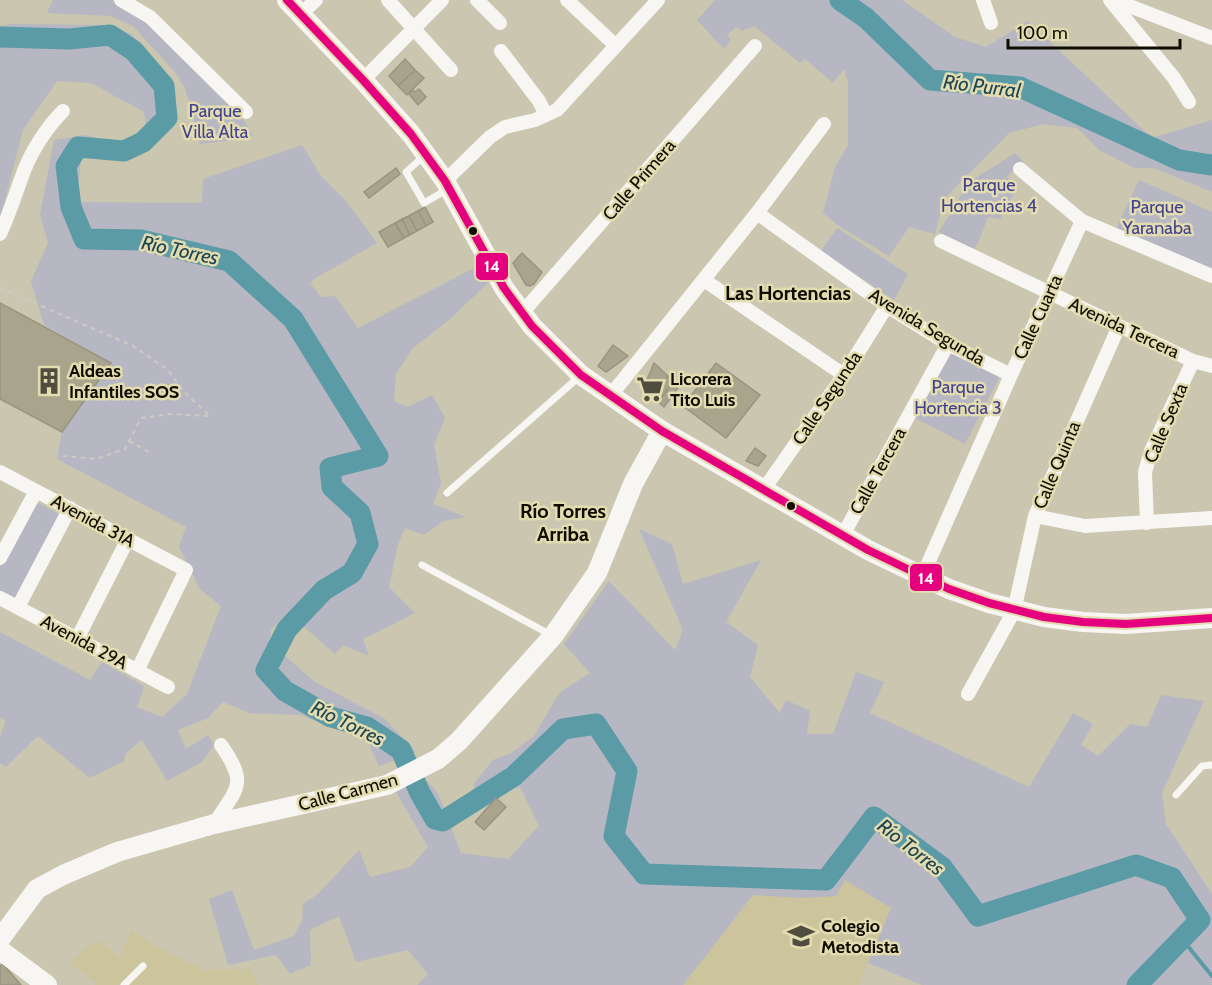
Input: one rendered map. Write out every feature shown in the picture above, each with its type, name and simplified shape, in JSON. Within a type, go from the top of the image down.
[{"type":"main road","points":[[294,7],[363,80],[426,154],[447,185],[499,279],[532,326],[581,375],[662,431],[868,550],[949,589],[1014,611],[1094,623],[1126,624],[1212,618]]},
{"type":"main road","name":"Calle Carmen","points":[[0,939],[37,889],[117,852],[214,824],[387,785],[438,759],[459,741],[554,636],[597,573],[633,484],[662,431]]},
{"type":"main road","points":[[0,950],[47,985]]},
{"type":"street","points":[[121,0],[150,18],[246,112]]},
{"type":"street","points":[[294,7],[316,0]]},
{"type":"street","points":[[388,0],[451,70]]},
{"type":"street","points":[[363,80],[442,0]]},
{"type":"street","points":[[477,0],[500,23]]},
{"type":"street","points":[[567,0],[615,45]]},
{"type":"street","points":[[447,185],[490,137],[505,127],[535,120],[557,110],[658,0]]},
{"type":"street","points":[[983,0],[991,24]]},
{"type":"street","points":[[1112,0],[1212,38]]},
{"type":"street","points":[[1112,0],[1174,78],[1189,102]]},
{"type":"street","name":"Calle Primera","points":[[522,313],[755,46]]},
{"type":"street","points":[[501,51],[539,101],[546,115]]},
{"type":"street","points":[[0,234],[25,168],[51,124],[63,111]]},
{"type":"street","points":[[612,395],[757,213],[824,124]]},
{"type":"street","points":[[1020,169],[1082,221],[1212,276]]},
{"type":"street","name":"Avenida Segunda","points":[[757,213],[887,306],[948,344],[1011,375]]},
{"type":"street","name":"Calle Cuarta","points":[[922,577],[1082,221]]},
{"type":"street","name":"Avenida Tercera","points":[[940,241],[1193,361],[1212,366]]},
{"type":"street","points":[[704,280],[844,375]]},
{"type":"street","name":"Calle Segunda","points":[[764,489],[844,375],[887,306]]},
{"type":"street","name":"Calle Quinta","points":[[968,694],[1014,611],[1035,516],[1119,326]]},
{"type":"street","name":"Calle Tercera","points":[[843,535],[948,344]]},
{"type":"street","name":"Calle Sexta","points":[[1147,523],[1145,472],[1151,451],[1193,361]]},
{"type":"street","name":"Avenida 31A","points":[[0,472],[186,570],[137,671]]},
{"type":"street","points":[[0,558],[36,491]]},
{"type":"street","points":[[18,607],[70,508]]},
{"type":"street","points":[[1035,516],[1085,526],[1212,518]]},
{"type":"street","points":[[77,639],[128,539]]},
{"type":"street","name":"Avenida 29A","points":[[0,598],[168,687]]},
{"type":"street","points":[[214,824],[231,798],[238,782],[235,764],[221,745]]},
{"type":"lane","points":[[426,154],[406,172],[424,202],[447,185]]},
{"type":"lane","points":[[447,493],[581,375]]},
{"type":"lane","points":[[422,565],[554,636]]},
{"type":"lane","points":[[1176,795],[1202,766],[1212,765]]},
{"type":"lane","points":[[124,985],[143,966]]},
{"type":"path","points":[[0,288],[133,346],[168,370],[184,392],[210,416],[170,414],[141,418],[125,449],[96,459],[63,456]]},
{"type":"path","points":[[129,441],[151,453]]},
{"type":"shaded area","name":"Colegio Metodista","points":[[845,880],[891,908],[859,985],[683,985],[753,895],[803,898]]},
{"type":"shaded area","points":[[132,930],[166,952],[204,970],[251,969],[258,985],[95,985],[96,983],[71,963],[90,944],[100,942],[119,957]]},
{"type":"green space","name":"Parque Villa Alta","points":[[53,0],[112,0],[143,19],[243,119],[253,136],[200,144],[185,88],[175,72],[133,26],[110,16],[47,13]]},
{"type":"green space","points":[[715,0],[902,0],[955,37],[986,47],[1028,21],[1152,138],[1212,120],[1212,192],[1154,168],[1134,168],[1099,150],[1077,128],[1043,124],[1009,133],[944,199],[935,234],[909,227],[889,256],[839,226],[823,213],[835,167],[848,145],[848,82],[844,69],[833,83],[805,59],[800,63],[754,26],[742,31],[736,27],[727,35],[731,40],[724,49],[697,20]]},
{"type":"green space","points":[[11,24],[109,25],[131,34],[170,78],[171,117],[147,147],[123,157],[87,152],[81,158],[77,202],[202,203],[203,179],[302,145],[321,176],[347,202],[377,243],[310,283],[321,297],[335,296],[358,328],[480,265],[490,281],[451,318],[412,349],[396,374],[394,401],[407,407],[432,395],[445,418],[434,445],[441,483],[433,504],[466,517],[444,521],[424,535],[405,528],[398,544],[389,587],[415,613],[363,639],[369,656],[343,645],[335,654],[303,626],[282,618],[271,630],[270,643],[315,682],[385,719],[416,752],[379,766],[368,742],[301,715],[250,713],[223,702],[208,718],[178,730],[186,749],[208,735],[214,745],[202,762],[167,781],[142,740],[125,754],[124,761],[90,778],[38,736],[6,767],[0,763],[0,737],[6,721],[0,718],[0,632],[90,680],[102,662],[144,686],[137,707],[162,717],[187,694],[221,606],[200,589],[179,547],[186,527],[57,459],[62,432],[111,363],[44,325],[31,281],[48,243],[40,215],[54,140],[84,135],[126,144],[146,124],[144,112],[91,83],[57,81],[23,130],[0,219],[0,26]]},
{"type":"green space","name":"Parque Hortencias 4","points":[[1015,153],[1023,161],[1007,177],[1015,192],[1000,219],[988,217],[974,248],[965,247],[939,232],[968,183]]},
{"type":"green space","name":"Parque Yaranaba","points":[[1139,180],[1212,212],[1212,268],[1116,229]]},
{"type":"green space","points":[[837,228],[908,274],[894,300],[821,251]]},
{"type":"green space","name":"Parque Hortencia 3","points":[[952,351],[1000,376],[965,444],[915,418]]},
{"type":"green space","points":[[36,502],[61,515],[15,599],[0,590],[0,567]]},
{"type":"green space","points":[[639,529],[672,544],[683,584],[761,560],[726,622],[758,645],[750,677],[780,713],[786,700],[810,711],[807,734],[833,734],[856,672],[884,682],[870,713],[1029,787],[1073,713],[1093,724],[1081,745],[1098,756],[1130,724],[1147,727],[1161,695],[1204,701],[1162,793],[1166,824],[1212,894],[1212,985],[922,985],[868,963],[891,908],[845,880],[836,896],[803,898],[753,895],[683,985],[417,985],[428,974],[408,950],[356,962],[339,916],[310,930],[311,965],[290,974],[276,955],[228,965],[209,899],[232,890],[254,950],[294,936],[302,921],[303,904],[318,894],[359,850],[370,877],[410,867],[428,847],[396,792],[425,779],[438,793],[461,853],[508,859],[539,826],[520,787],[482,801],[473,785],[493,760],[511,753],[534,736],[559,693],[590,673],[564,644],[609,581],[675,650],[683,630]]},
{"type":"building","points":[[405,59],[415,70],[398,86],[389,76]]},
{"type":"building","points":[[415,70],[424,78],[407,95],[398,86]]},
{"type":"building","points":[[419,89],[426,97],[418,105],[409,94]]},
{"type":"building","points":[[396,168],[400,174],[369,198],[364,192]]},
{"type":"building","points":[[425,207],[433,222],[426,226],[418,211]]},
{"type":"building","points":[[425,207],[433,222],[388,247],[379,232]]},
{"type":"building","points":[[418,211],[426,226],[417,231],[409,216]]},
{"type":"building","points":[[409,216],[417,231],[410,235],[402,219]]},
{"type":"building","points":[[402,219],[410,235],[404,238],[395,223]]},
{"type":"building","points":[[395,223],[404,238],[388,247],[379,232]]},
{"type":"building","points":[[522,253],[542,272],[530,286],[526,285],[513,263]]},
{"type":"building","name":"Aldeas Infantiles SOS","points":[[0,303],[111,363],[62,432],[0,399]]},
{"type":"building","points":[[613,345],[628,356],[606,372],[598,366]]},
{"type":"building","points":[[654,363],[668,376],[650,399],[642,392]]},
{"type":"building","points":[[716,363],[760,395],[726,438],[683,406]]},
{"type":"building","points":[[668,376],[674,381],[658,402],[652,397]]},
{"type":"building","points":[[674,381],[680,385],[664,407],[658,402]]},
{"type":"building","points":[[755,448],[766,456],[758,466],[746,461]]},
{"type":"building","points":[[496,798],[506,807],[484,830],[475,822]]},
{"type":"building","points":[[3,964],[21,985],[0,985],[0,966]]},
{"type":"waterway","name":"Río Purral","points":[[840,0],[866,18],[930,80],[1020,87],[1179,160],[1212,165]]},
{"type":"waterway","name":"Río Torres","points":[[0,37],[69,39],[110,35],[134,51],[164,86],[167,118],[143,142],[124,151],[78,147],[66,166],[71,207],[84,239],[141,240],[229,261],[293,319],[378,456],[330,468],[332,487],[360,513],[368,544],[352,573],[324,590],[287,629],[266,670],[285,691],[331,717],[367,727],[401,750],[420,793],[435,819],[443,821],[514,776],[563,729],[596,724],[627,771],[614,836],[644,874],[826,880],[874,817],[942,867],[978,916],[1136,865],[1172,878],[1200,920],[1137,985]]},
{"type":"waterway","points":[[1182,939],[1212,976]]},
{"type":"transit line","name":"14","points":[[287,0],[411,134],[445,181],[504,288],[532,326],[581,375],[662,431],[868,550],[949,589],[989,603],[1044,617],[1083,622],[1126,624],[1212,618]]},
{"type":"place","name":"Aldeas Infantiles SOS","points":[[49,381]]},
{"type":"place","name":"Licorera Tito Luis","points":[[650,389]]},
{"type":"place","name":"Colegio Metodista","points":[[801,936]]},
{"type":"district","name":"Las Hortencias","points":[[788,293]]},
{"type":"district","name":"Río Torres Arriba","points":[[563,522]]}]
